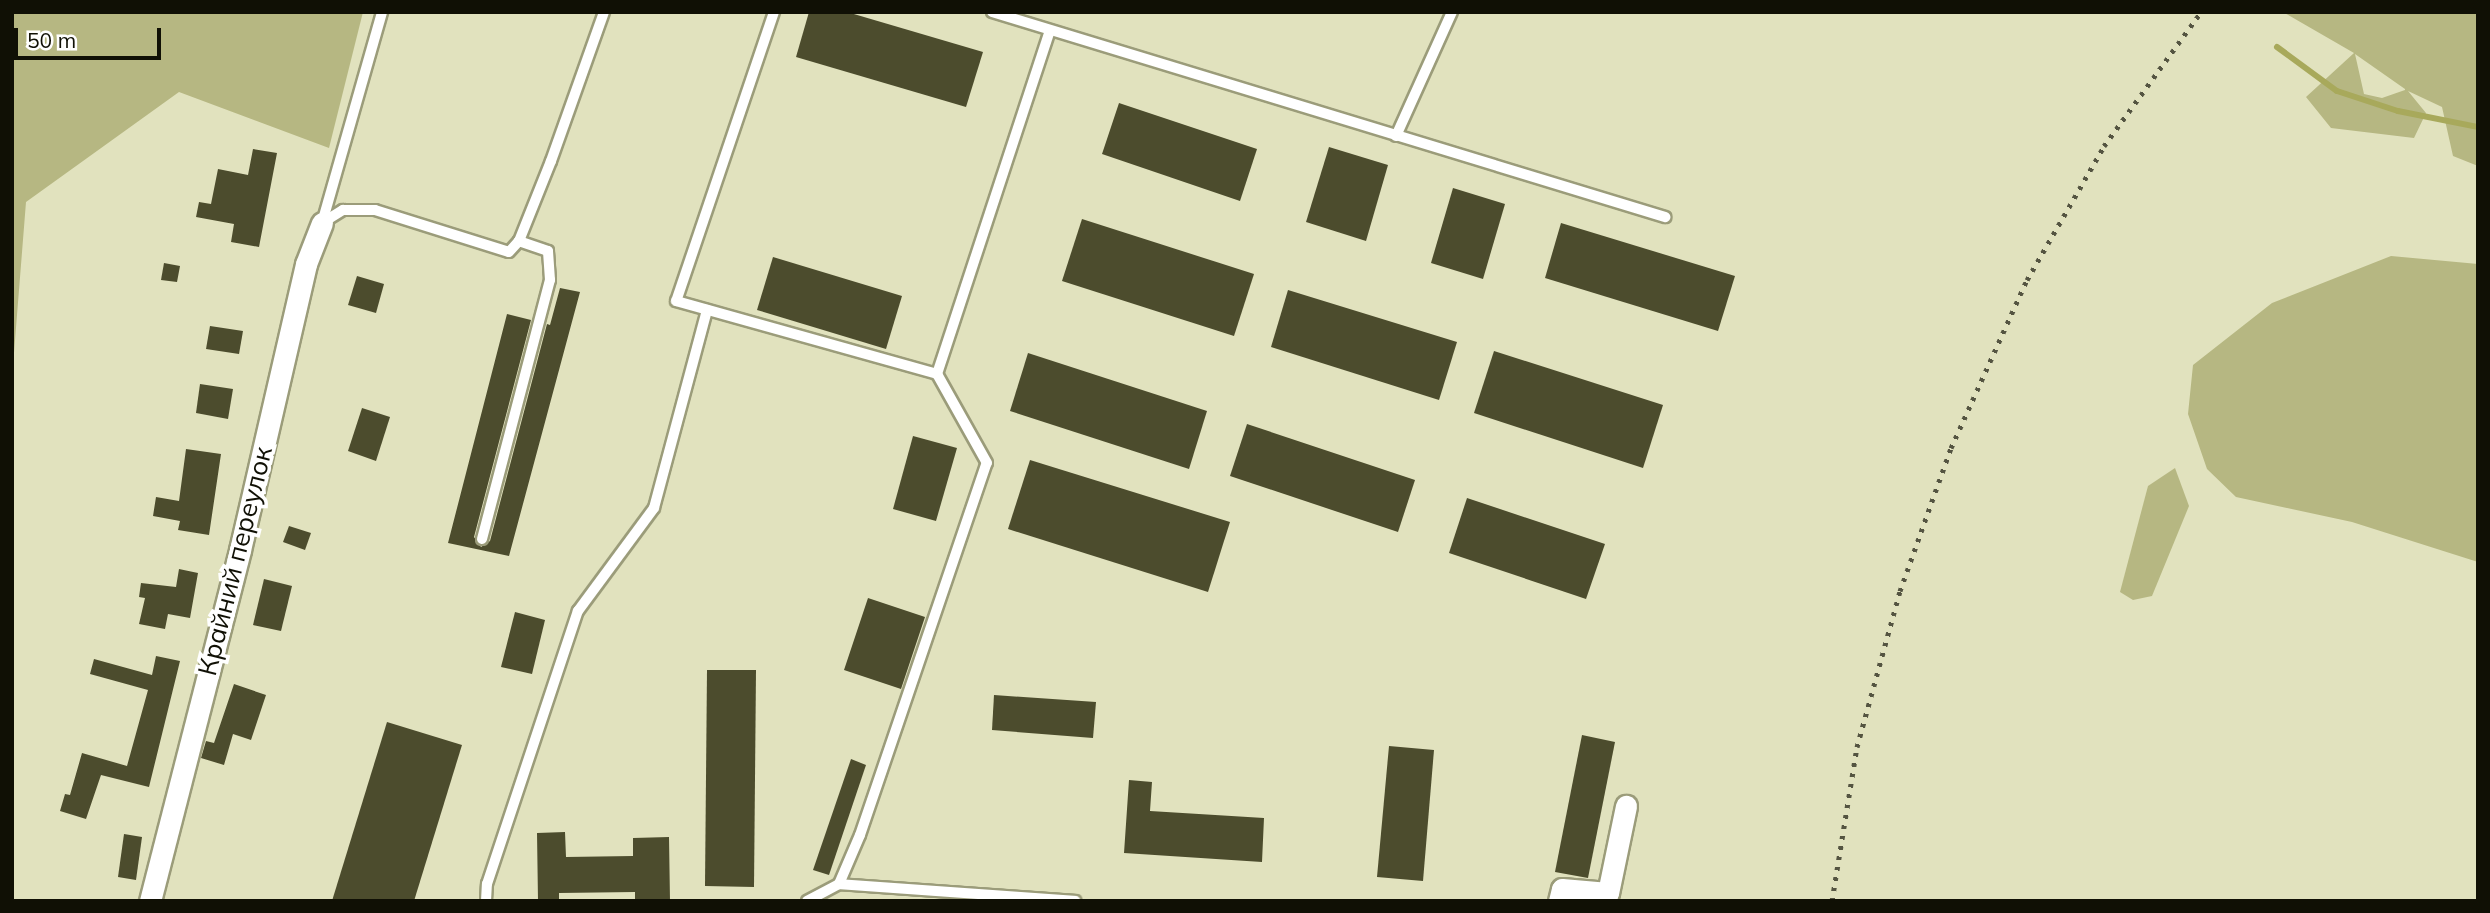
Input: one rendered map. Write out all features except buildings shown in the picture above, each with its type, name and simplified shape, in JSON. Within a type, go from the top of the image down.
[{"type":"street","name":"Крайний переулок","points":[[150,901],[240,550],[306,264],[321,223]]},
{"type":"street","points":[[1559,901],[1562,889],[1608,893],[1626,806]]},
{"type":"lane","points":[[321,223],[382,12]]},
{"type":"lane","points":[[321,223],[343,211],[375,210],[485,248],[509,252],[519,241],[604,12]]},
{"type":"lane","points":[[774,12],[677,301],[937,374],[987,464],[860,835],[839,884]]},
{"type":"lane","points":[[1396,136],[1452,12]]},
{"type":"lane","points":[[992,13],[1665,217]]},
{"type":"lane","points":[[937,374],[1050,31]]},
{"type":"lane","points":[[482,539],[550,280],[548,251],[519,241]]},
{"type":"lane","points":[[486,901],[486,884],[578,611],[654,508],[707,310]]},
{"type":"lane","points":[[807,901],[839,884],[1074,901]]},
{"type":"green space","points":[[12,12],[363,12],[329,148],[179,92],[26,202],[12,378]]},
{"type":"green space","points":[[2283,12],[2478,12],[2478,166],[2453,156],[2442,107],[2408,91],[2426,113],[2414,138],[2331,128],[2306,97],[2354,53]],"holes":[[[2355,54],[2405,89],[2382,98],[2364,94]]]},
{"type":"green space","points":[[2391,256],[2478,264],[2478,562],[2352,522],[2236,497],[2207,469],[2188,414],[2193,365],[2272,303]]},
{"type":"green space","points":[[2175,468],[2189,506],[2152,596],[2133,600],[2120,592],[2148,486]]},
{"type":"waterway","points":[[2277,47],[2337,91],[2398,111],[2478,127]]},
{"type":"railway","points":[[1832,901],[1857,747],[1900,591],[1951,448],[2027,280],[2104,146],[2201,12]]}]
